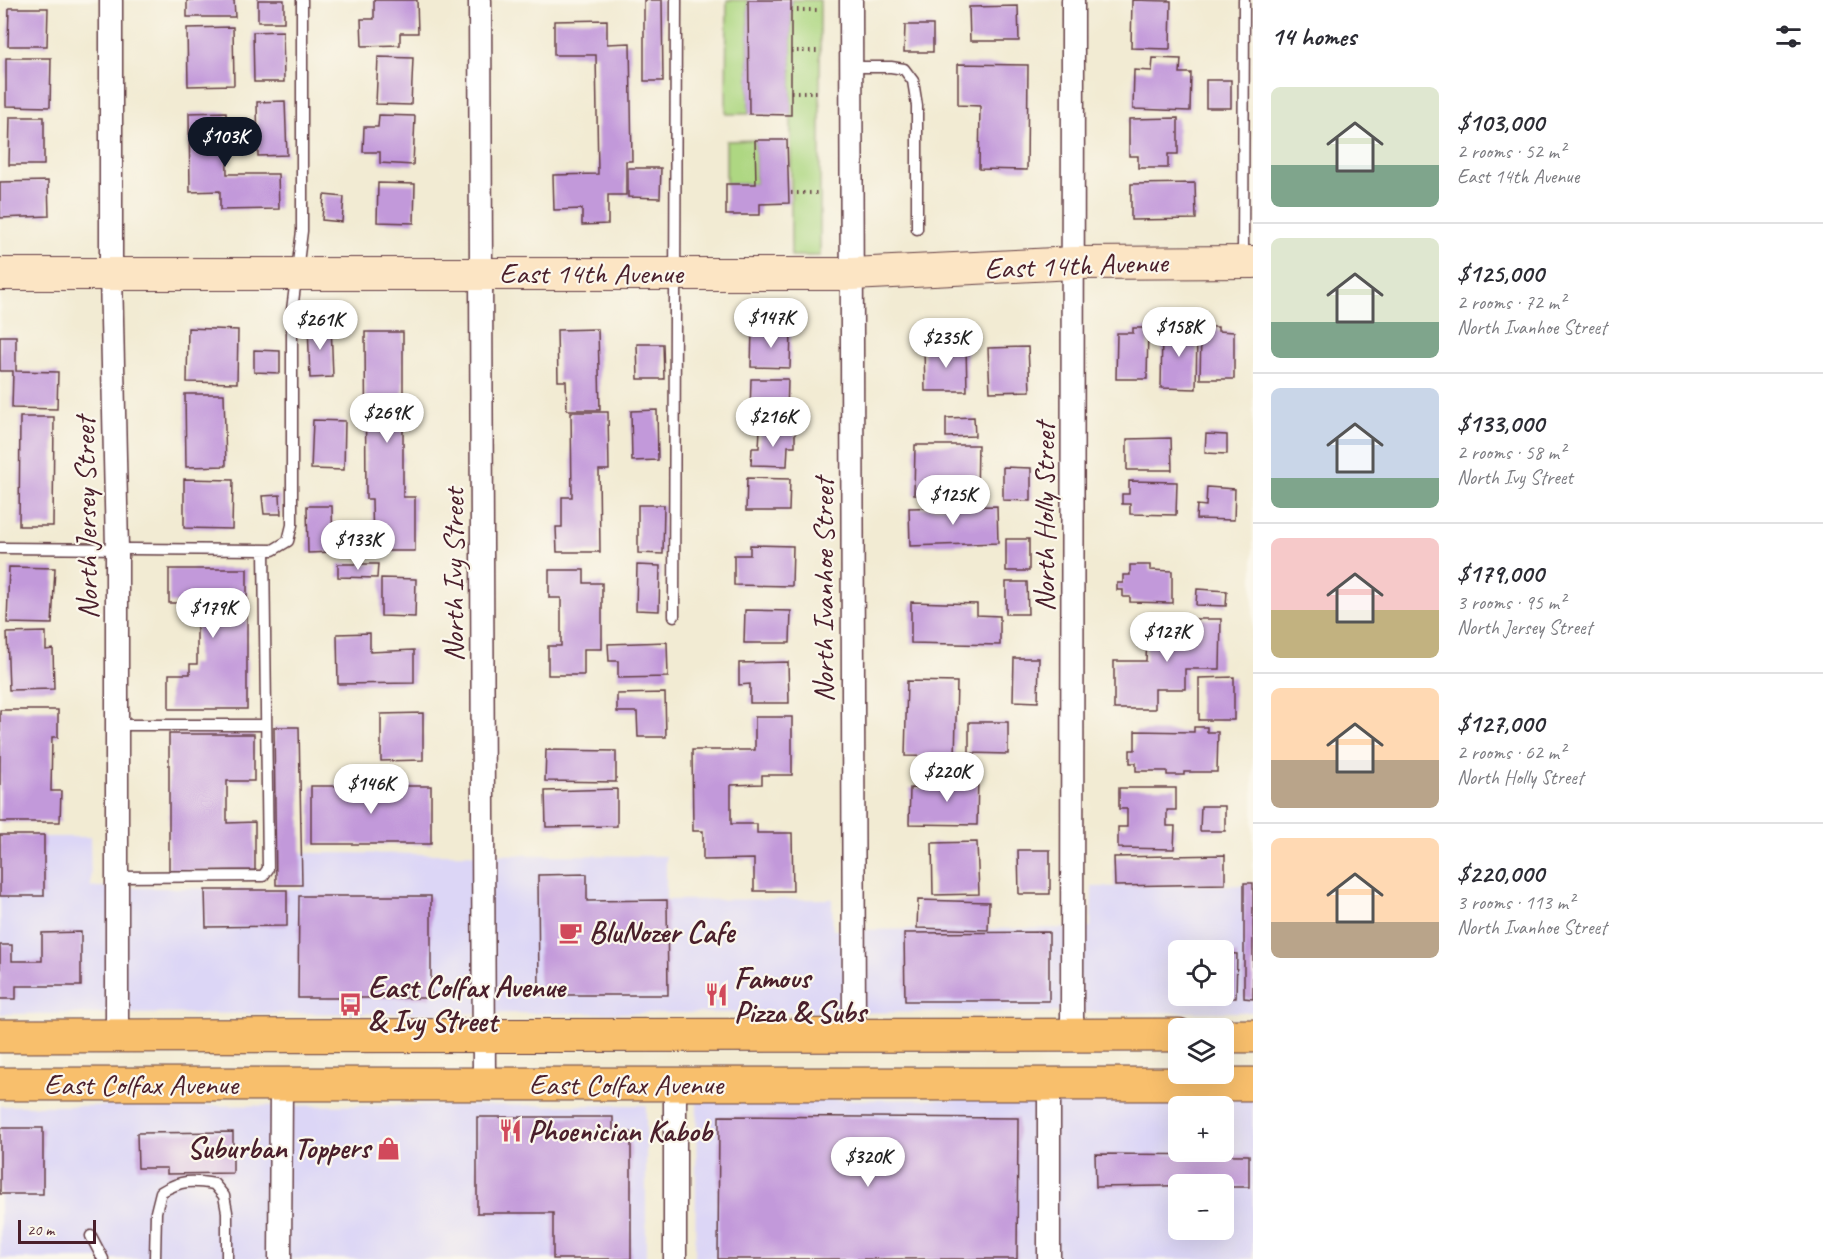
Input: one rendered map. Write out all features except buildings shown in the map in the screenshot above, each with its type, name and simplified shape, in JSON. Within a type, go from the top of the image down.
[{"type":"main road","name":"East 14th Avenue","points":[[0,274],[297,272],[852,274],[1074,263],[1248,262]]},
{"type":"main road","name":"East Colfax Avenue","points":[[0,1036],[117,1036],[484,1020],[854,1036],[1168,1035]]},
{"type":"main road","points":[[1234,1036],[1253,1036]]},
{"type":"main road","name":"East Colfax Avenue","points":[[0,1084],[1253,1084]]},
{"type":"street","name":"North Jersey Street","points":[[111,0],[111,274],[117,549],[117,1036]]},
{"type":"street","name":"North Ivy Street","points":[[480,0],[484,1084]]},
{"type":"street","name":"North Ivanhoe Street","points":[[851,0],[854,1036]]},
{"type":"street","name":"North Holly Street","points":[[1072,1035],[1073,0]]},
{"type":"street","points":[[1049,1083],[1049,1259]]},
{"type":"street","points":[[280,1259],[281,1084]]},
{"type":"street","points":[[675,1084],[675,1259]]},
{"type":"lane","points":[[0,548],[273,550],[288,541],[292,525],[292,310],[302,231],[302,0]]},
{"type":"lane","points":[[674,616],[676,0]]},
{"type":"lane","points":[[1244,0],[1248,262]]},
{"type":"lane","points":[[851,67],[904,69],[913,81],[917,106],[917,229]]},
{"type":"lane","points":[[117,877],[264,876],[268,869],[264,550]]},
{"type":"lane","points":[[117,725],[267,724]]},
{"type":"lane","points":[[155,1259],[156,1212],[161,1192],[172,1185],[193,1180],[214,1184],[224,1196],[227,1212],[227,1259]]},
{"type":"lane","points":[[91,1236],[103,1259]]},
{"type":"path","points":[[791,10],[820,10]]},
{"type":"path","points":[[791,51],[820,51]]},
{"type":"path","points":[[791,92],[820,92]]},
{"type":"path","points":[[791,193],[820,193]]},
{"type":"shaded area","points":[[0,837],[90,837],[91,887],[301,890],[301,853],[666,856],[666,900],[832,899],[833,930],[1091,928],[1092,887],[1253,885],[1253,1012],[0,1014]]},
{"type":"shaded area","points":[[1168,1099],[1168,1162],[1234,1162],[1234,1099],[1253,1099],[1253,1259],[695,1259],[697,1100]]},
{"type":"shaded area","points":[[646,1105],[646,1259],[0,1259],[0,1106]]},
{"type":"green space","points":[[727,0],[748,0],[749,114],[726,114]]},
{"type":"green space","points":[[791,0],[820,0],[820,256],[791,256]]},
{"type":"green space","points":[[755,140],[756,184],[726,184],[726,141]]},
{"type":"place","name":"BluNozer Cafe","points":[[571,932]]},
{"type":"place","name":"Famous Pizza & Subs","points":[[716,995]]},
{"type":"place","name":"East Colfax Avenue & Ivy Street","points":[[350,1004]]},
{"type":"place","name":"Phoenician Kabob","points":[[510,1131]]},
{"type":"place","name":"Suburban Toppers","points":[[388,1148]]}]
